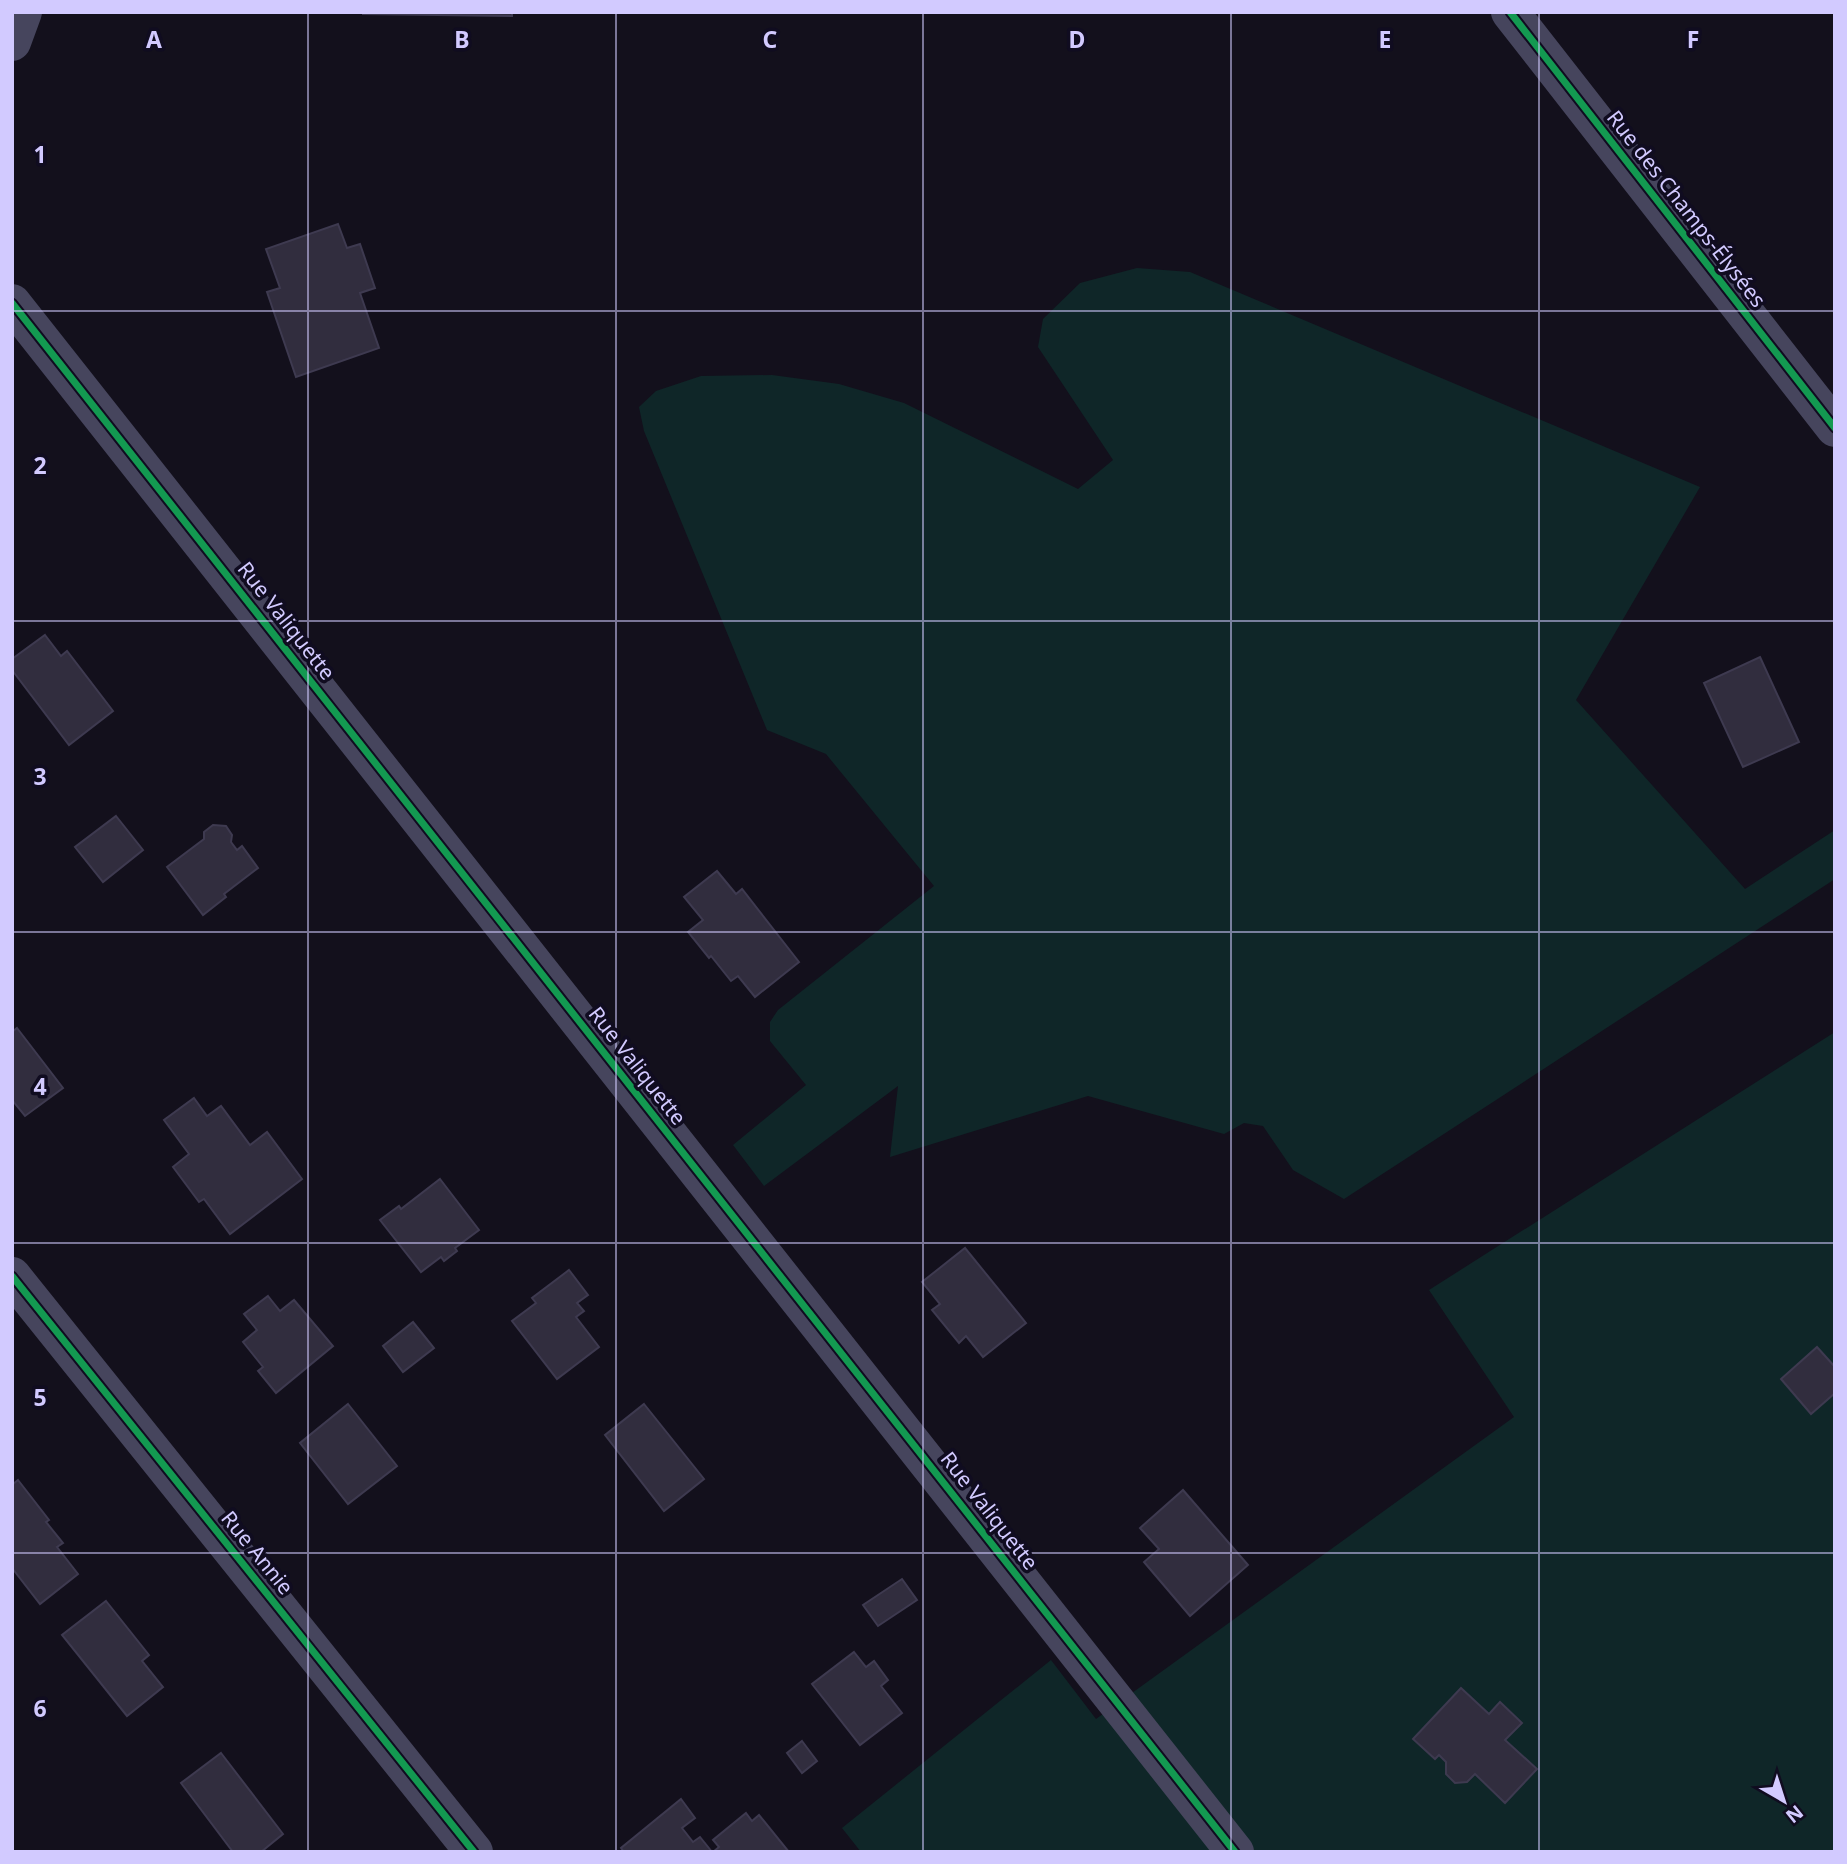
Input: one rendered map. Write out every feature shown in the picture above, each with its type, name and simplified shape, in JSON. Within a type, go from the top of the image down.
[{"type":"street","points":[[12,42],[23,12]]},
{"type":"street","name":"Rue des Champs-Élysées","points":[[1510,12],[1835,428]]},
{"type":"street","name":"Rue Valiquette","points":[[12,303],[1235,1852]]},
{"type":"street","name":"Rue Annie","points":[[12,1276],[474,1852]]},
{"type":"green space","points":[[1137,268],[1190,272],[1700,487],[1576,700],[1745,889],[1835,830],[1835,879],[1344,1199],[1293,1170],[1263,1126],[1244,1123],[1224,1134],[1088,1096],[890,1157],[898,1086],[764,1186],[733,1145],[806,1085],[770,1041],[770,1022],[778,1010],[934,886],[826,754],[767,730],[644,431],[639,407],[656,391],[701,376],[772,375],[839,384],[904,403],[1078,489],[1113,460],[1038,347],[1043,319],[1080,283]]},
{"type":"green space","points":[[1835,1032],[1835,1852],[861,1852],[842,1828],[1051,1660],[1096,1719],[1514,1417],[1429,1290]]},
{"type":"building","points":[[512,12],[512,16],[363,14]]},
{"type":"building","points":[[338,224],[347,248],[360,244],[375,288],[360,293],[379,348],[296,377],[267,292],[280,288],[266,249]]},
{"type":"building","points":[[45,635],[61,656],[67,651],[113,711],[69,745],[12,670],[12,659]]},
{"type":"building","points":[[1760,657],[1799,742],[1743,767],[1704,683]]},
{"type":"building","points":[[116,816],[143,850],[103,882],[75,847]]},
{"type":"building","points":[[213,825],[226,826],[232,835],[231,842],[237,850],[242,846],[258,868],[224,894],[226,897],[203,915],[167,867],[204,839],[204,832]]},
{"type":"building","points":[[717,871],[736,894],[742,889],[799,962],[755,997],[738,976],[731,981],[688,932],[703,920],[684,897]]},
{"type":"building","points":[[17,1028],[63,1088],[25,1116],[12,1100],[12,1032]]},
{"type":"building","points":[[194,1098],[207,1116],[221,1106],[250,1145],[267,1132],[302,1179],[230,1234],[204,1199],[199,1202],[173,1167],[189,1154],[164,1120]]},
{"type":"building","points":[[440,1179],[479,1230],[455,1248],[457,1251],[444,1261],[441,1257],[421,1272],[380,1220],[399,1206],[401,1209]]},
{"type":"building","points":[[965,1248],[1026,1323],[983,1357],[966,1336],[959,1343],[932,1310],[940,1304],[922,1282]]},
{"type":"building","points":[[569,1270],[588,1295],[577,1303],[584,1311],[576,1317],[599,1347],[557,1379],[512,1321],[536,1303],[532,1298]]},
{"type":"building","points":[[268,1296],[280,1311],[294,1300],[333,1346],[276,1393],[258,1371],[263,1367],[243,1342],[257,1330],[244,1314]]},
{"type":"building","points":[[413,1322],[434,1348],[403,1372],[383,1346]]},
{"type":"building","points":[[1817,1347],[1835,1367],[1835,1393],[1811,1414],[1781,1379]]},
{"type":"building","points":[[348,1404],[397,1466],[348,1504],[300,1443]]},
{"type":"building","points":[[644,1404],[704,1479],[664,1511],[605,1435]]},
{"type":"building","points":[[18,1480],[49,1520],[46,1522],[63,1543],[57,1547],[78,1574],[40,1604],[12,1568],[12,1485]]},
{"type":"building","points":[[1183,1490],[1248,1565],[1190,1616],[1144,1562],[1159,1549],[1140,1528]]},
{"type":"building","points":[[902,1579],[917,1600],[878,1626],[863,1605]]},
{"type":"building","points":[[106,1601],[149,1655],[142,1661],[163,1687],[127,1716],[62,1635]]},
{"type":"building","points":[[854,1652],[866,1667],[874,1661],[888,1680],[881,1686],[902,1713],[860,1745],[812,1684]]},
{"type":"building","points":[[1461,1688],[1489,1714],[1500,1702],[1522,1723],[1505,1740],[1537,1769],[1505,1803],[1475,1774],[1467,1782],[1455,1783],[1446,1774],[1446,1762],[1439,1755],[1435,1759],[1413,1739]]},
{"type":"building","points":[[802,1741],[817,1761],[802,1773],[787,1753]]},
{"type":"building","points":[[221,1753],[283,1834],[261,1852],[233,1852],[181,1783]]},
{"type":"building","points":[[681,1799],[695,1818],[682,1828],[693,1842],[700,1837],[712,1852],[624,1852],[621,1848]]},
{"type":"building","points":[[746,1813],[752,1821],[759,1815],[789,1852],[713,1852],[719,1847],[713,1840]]},
{"type":"cycle path","points":[[1510,12],[1835,428]]},
{"type":"cycle path","points":[[12,303],[1235,1852]]},
{"type":"cycle path","points":[[12,1276],[474,1852]]}]
